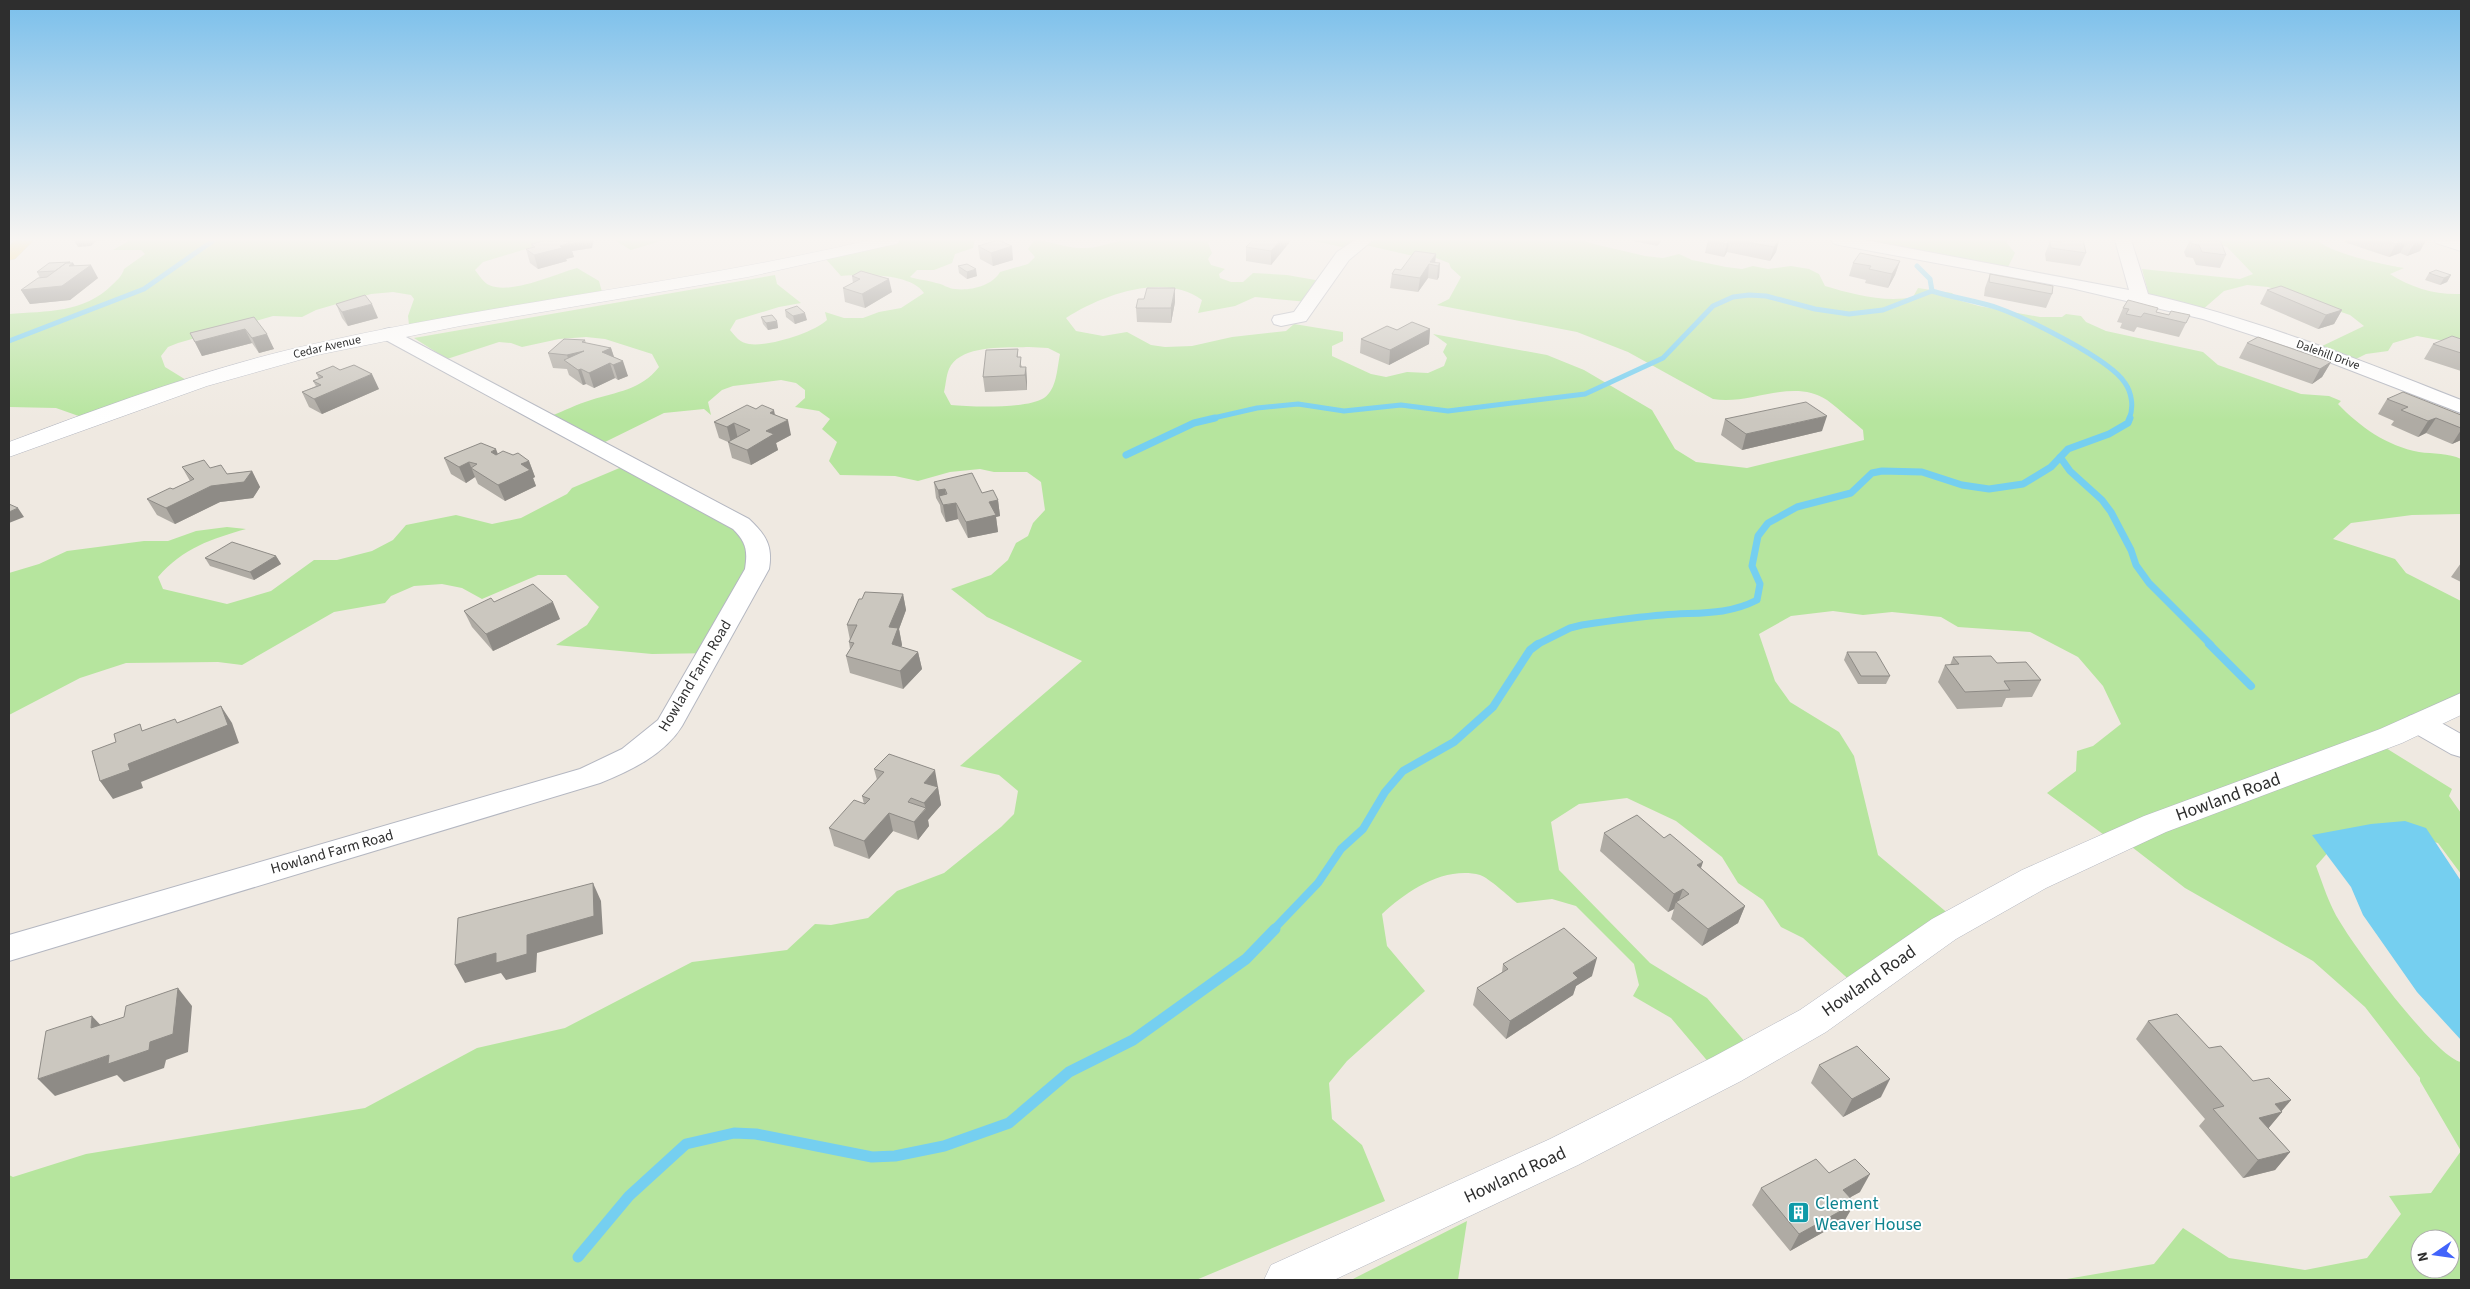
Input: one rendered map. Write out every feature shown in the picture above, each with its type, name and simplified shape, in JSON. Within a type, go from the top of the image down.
[{"type":"street","name":"Cedar Avenue","points":[[9,450],[210,378],[316,349],[389,334],[587,300]]},
{"type":"street","points":[[1281,320],[1300,317],[1312,300]]},
{"type":"street","name":"Dalehill Drive","points":[[2148,300],[2210,316],[2284,339],[2461,407]]},
{"type":"street","name":"Howland Farm Road","points":[[9,948],[590,776],[621,764],[648,747],[668,726],[757,569],[761,550],[755,538],[742,524],[389,334]]},
{"type":"street","name":"Howland Road","points":[[1286,1280],[1564,1152],[1727,1070],[1813,1021],[1944,929],[2050,872],[2155,824],[2392,736],[2461,703]]},
{"type":"street","points":[[2420,723],[2461,747]]},
{"type":"green space","points":[[350,300],[316,310],[302,317],[273,316],[168,347],[161,356],[165,367],[191,383],[90,420],[56,408],[9,407],[9,314],[64,309],[89,301]]},
{"type":"green space","points":[[414,300],[554,300],[409,325],[408,316]]},
{"type":"green space","points":[[631,300],[797,300],[801,303],[779,307],[736,320],[730,330],[734,335],[743,342],[757,344],[790,338],[812,330],[827,320],[825,312],[844,318],[863,318],[879,312],[901,308],[913,300],[1102,300],[1066,318],[1076,331],[1103,336],[1127,332],[1151,345],[1165,347],[1192,346],[1232,337],[1286,331],[1294,324],[1343,332],[1343,341],[1332,346],[1332,356],[1371,374],[1386,377],[1407,372],[1428,373],[1444,366],[1447,358],[1443,352],[1447,344],[1433,334],[1547,355],[1584,370],[1652,410],[1675,449],[1696,462],[1747,468],[1864,440],[1863,430],[1827,400],[1814,394],[1800,391],[1785,391],[1742,399],[1713,399],[1628,352],[1577,332],[1437,305],[1447,300],[1959,300],[1979,306],[2040,317],[2062,317],[2066,314],[2081,316],[2086,322],[2106,331],[2203,352],[2218,365],[2301,394],[2329,396],[2341,401],[2338,404],[2365,428],[2396,445],[2419,452],[2461,459],[2461,514],[2412,515],[2351,523],[2333,539],[2395,559],[2406,573],[2461,601],[2461,704],[2381,745],[2452,789],[2449,796],[2461,813],[2461,874],[2438,843],[2407,836],[2331,849],[2316,866],[2329,902],[2336,915],[2378,977],[2433,1042],[2449,1056],[2461,1062],[2461,1151],[2420,1078],[2365,1007],[2313,961],[2185,888],[2128,844],[2111,840],[2047,793],[2076,771],[2077,751],[2093,746],[2121,724],[2103,686],[2078,657],[2030,632],[1958,627],[1941,617],[1892,612],[1863,615],[1833,611],[1791,616],[1759,634],[1775,681],[1790,702],[1839,732],[1854,756],[1878,855],[1956,920],[1855,985],[1803,938],[1781,927],[1763,900],[1738,883],[1722,857],[1676,821],[1627,798],[1579,804],[1551,822],[1559,870],[1650,963],[1707,998],[1753,1051],[1716,1071],[1671,1018],[1633,996],[1639,985],[1634,964],[1576,906],[1552,899],[1517,903],[1480,875],[1453,874],[1427,882],[1403,897],[1382,914],[1387,946],[1425,991],[1347,1061],[1329,1083],[1332,1119],[1362,1145],[1385,1201],[1196,1280],[9,1280],[9,1175],[13,1177],[86,1154],[365,1108],[477,1048],[565,1028],[692,962],[787,950],[815,924],[831,925],[868,918],[897,891],[944,873],[1001,827],[1014,814],[1018,791],[999,775],[960,766],[1082,661],[987,617],[951,589],[991,575],[1008,560],[1016,543],[1028,536],[1033,523],[1045,510],[1041,482],[1027,472],[994,472],[980,469],[950,472],[918,481],[895,476],[840,475],[829,461],[837,442],[822,429],[830,419],[819,411],[795,407],[805,398],[805,390],[796,383],[781,380],[733,386],[722,390],[708,402],[711,415],[704,409],[664,413],[603,443],[551,416],[586,402],[628,389],[644,381],[659,367],[652,354],[605,339],[586,337],[559,339],[522,347],[511,343],[499,342],[447,359],[414,338]],"holes":[[[997,348],[1048,348],[1060,354],[1057,372],[1052,389],[1044,398],[1036,402],[1012,406],[985,407],[951,405],[944,392],[949,369],[963,355],[973,351]]]},
{"type":"green space","points":[[1202,300],[1248,300],[1235,306],[1198,313]]},
{"type":"green space","points":[[1288,300],[1309,300],[1308,302]]},
{"type":"green space","points":[[2155,300],[2213,300],[2201,311]]},
{"type":"green space","points":[[2307,300],[2461,300],[2461,344],[2417,336],[2393,343],[2388,351],[2366,354],[2356,359],[2318,348],[2364,326],[2350,315]]},
{"type":"green space","points":[[629,464],[763,543],[717,653],[652,654],[556,645],[587,625],[599,607],[566,575],[538,575],[482,599],[462,588],[442,584],[414,586],[391,596],[385,603],[334,612],[242,665],[218,662],[126,663],[80,678],[9,715],[9,573],[39,564],[67,551],[144,541],[168,541],[196,531],[227,527],[246,529],[198,546],[177,559],[158,577],[163,589],[227,604],[271,591],[314,560],[337,560],[372,551],[393,540],[406,525],[456,515],[492,524],[521,518],[567,494],[572,488]]},
{"type":"green space","points":[[2461,1151],[2461,1280],[2061,1280],[2154,1264],[2183,1228],[2229,1258],[2305,1270],[2367,1258],[2401,1214],[2389,1196],[2431,1193]]},
{"type":"green space","points":[[1467,1221],[1458,1280],[1351,1280]]},
{"type":"water","points":[[2405,821],[2426,828],[2461,881],[2461,1040],[2417,992],[2363,915],[2351,887],[2312,835],[2371,824]]},
{"type":"building","points":[[348,300],[369,300],[372,304],[342,312],[336,304]]},
{"type":"building","points":[[1138,300],[1173,300],[1171,308],[1136,308]]},
{"type":"building","points":[[2129,300],[2158,308],[2156,312],[2169,315],[2171,311],[2190,315],[2186,323],[2144,313],[2141,317],[2126,314],[2129,309],[2123,308]]},
{"type":"building","points":[[2291,300],[2317,300],[2342,310],[2326,315]]},
{"type":"building","points":[[797,306],[805,313],[793,316],[785,310]]},
{"type":"building","points":[[772,315],[777,321],[766,323],[761,317]]},
{"type":"building","points":[[254,317],[267,334],[252,338],[245,329],[195,342],[190,333]]},
{"type":"building","points":[[1412,322],[1430,329],[1390,350],[1361,339],[1387,326],[1397,330]]},
{"type":"building","points":[[2452,336],[2461,339],[2461,353],[2433,344]]},
{"type":"building","points":[[2258,337],[2331,362],[2320,369],[2247,343]]},
{"type":"building","points":[[564,339],[585,340],[582,342],[611,348],[602,352],[623,361],[613,365],[610,363],[589,373],[581,369],[578,370],[564,360],[584,351],[567,355],[548,353]]},
{"type":"building","points":[[1018,349],[1017,357],[1021,357],[1020,367],[1026,367],[1025,375],[983,377],[986,350]]},
{"type":"building","points":[[354,365],[372,374],[314,399],[302,392],[321,385],[313,381],[323,377],[316,373],[333,366],[340,370]]},
{"type":"building","points":[[2403,392],[2461,415],[2461,428],[2436,418],[2428,421],[2401,410],[2408,407],[2387,399]]},
{"type":"building","points":[[1806,402],[1827,416],[1746,434],[1725,419]]},
{"type":"building","points":[[747,405],[756,409],[762,405],[774,410],[770,413],[788,420],[766,431],[774,434],[747,450],[728,442],[750,430],[734,423],[727,427],[714,422]]},
{"type":"building","points":[[481,443],[496,449],[491,452],[496,455],[503,451],[513,455],[518,453],[529,461],[521,464],[530,470],[498,485],[471,468],[477,464],[469,462],[459,467],[444,458]]},
{"type":"building","points":[[204,460],[210,468],[221,465],[227,474],[252,471],[244,482],[211,486],[166,508],[147,499],[194,479],[182,467]]},
{"type":"building","points":[[972,473],[982,493],[993,490],[998,500],[989,502],[996,515],[966,522],[956,503],[943,505],[939,496],[947,494],[945,489],[938,490],[934,482]]},
{"type":"building","points":[[9,504],[18,508],[9,512]]},
{"type":"building","points":[[232,542],[276,556],[250,572],[205,558]]},
{"type":"building","points":[[533,584],[553,602],[486,634],[464,611],[491,598],[494,602]]},
{"type":"building","points":[[865,592],[903,594],[889,627],[898,628],[892,644],[918,652],[900,671],[846,656],[854,643],[849,642],[857,625],[847,625],[859,599],[862,599]]},
{"type":"building","points":[[1847,652],[1876,652],[1890,676],[1861,676]]},
{"type":"building","points":[[1991,656],[1997,663],[2026,662],[2041,680],[2004,681],[2010,690],[1965,692],[1945,665],[1959,664],[1953,657]]},
{"type":"building","points":[[221,706],[228,725],[128,764],[130,770],[100,781],[92,751],[116,742],[114,734],[140,724],[142,731],[175,719],[177,723]]},
{"type":"building","points":[[889,754],[935,770],[924,783],[938,787],[924,803],[911,798],[908,802],[926,808],[914,822],[889,813],[864,841],[829,828],[854,800],[865,804],[870,799],[862,796],[884,772],[874,769]]},
{"type":"building","points":[[1637,815],[1664,838],[1670,834],[1703,862],[1697,865],[1745,906],[1708,929],[1676,902],[1689,894],[1683,889],[1674,894],[1604,833]]},
{"type":"building","points":[[593,883],[594,916],[527,935],[527,954],[496,963],[496,953],[455,965],[458,918]]},
{"type":"building","points":[[1564,928],[1597,958],[1573,973],[1578,978],[1510,1021],[1477,988],[1508,969],[1503,964]]},
{"type":"building","points":[[178,988],[173,1034],[150,1042],[149,1050],[108,1064],[109,1055],[38,1079],[46,1031],[92,1016],[91,1028],[124,1017],[126,1006]]},
{"type":"building","points":[[2177,1014],[2209,1048],[2221,1046],[2253,1081],[2269,1078],[2291,1100],[2275,1104],[2282,1112],[2259,1118],[2290,1152],[2258,1160],[2213,1109],[2224,1106],[2148,1021]]},
{"type":"building","points":[[1857,1046],[1890,1079],[1852,1099],[1819,1065]]},
{"type":"building","name":"Clement Weaver House","points":[[1816,1159],[1829,1173],[1855,1159],[1870,1174],[1843,1190],[1855,1203],[1799,1234],[1761,1188]]},
{"type":"waterway","points":[[9,341],[115,300]]},
{"type":"waterway","points":[[1209,419],[1257,408],[1298,404],[1344,411],[1401,405],[1448,411],[1585,394],[1663,358],[1713,306],[1726,300]]},
{"type":"waterway","points":[[1782,300],[1815,309],[1849,314],[1883,310],[1908,300]]},
{"type":"waterway","points":[[1966,300],[2011,313],[2066,340],[2103,363],[2116,373],[2127,387],[2132,405],[2129,419]]},
{"type":"waterway","points":[[1126,455],[1194,423],[1215,418]]},
{"type":"waterway","points":[[2060,457],[2068,449],[2109,434],[2128,423],[2130,418]]},
{"type":"waterway","points":[[1538,644],[1570,628],[1582,625],[1643,617],[1722,611],[1734,609],[1757,600],[1760,584],[1752,566],[1758,536],[1768,523],[1797,507],[1851,493],[1872,473],[1882,471],[1922,472],[1962,485],[1989,489],[2023,484],[2051,467],[2060,457]]},
{"type":"waterway","points":[[2060,457],[2070,471],[2102,500],[2111,512],[2131,550],[2136,565],[2149,583],[2211,645]]},
{"type":"waterway","points":[[1273,930],[1318,883],[1341,849],[1363,829],[1385,792],[1403,771],[1454,742],[1493,707],[1530,650],[1538,644]]},
{"type":"waterway","points":[[2209,644],[2251,686]]},
{"type":"waterway","points":[[578,1257],[629,1196],[686,1144],[734,1133],[756,1134],[872,1157],[895,1156],[944,1146],[1009,1123],[1069,1072],[1133,1040],[1246,959],[1275,929]]},
{"type":"place","name":"Clement Weaver House","points":[[1799,1213]]}]
